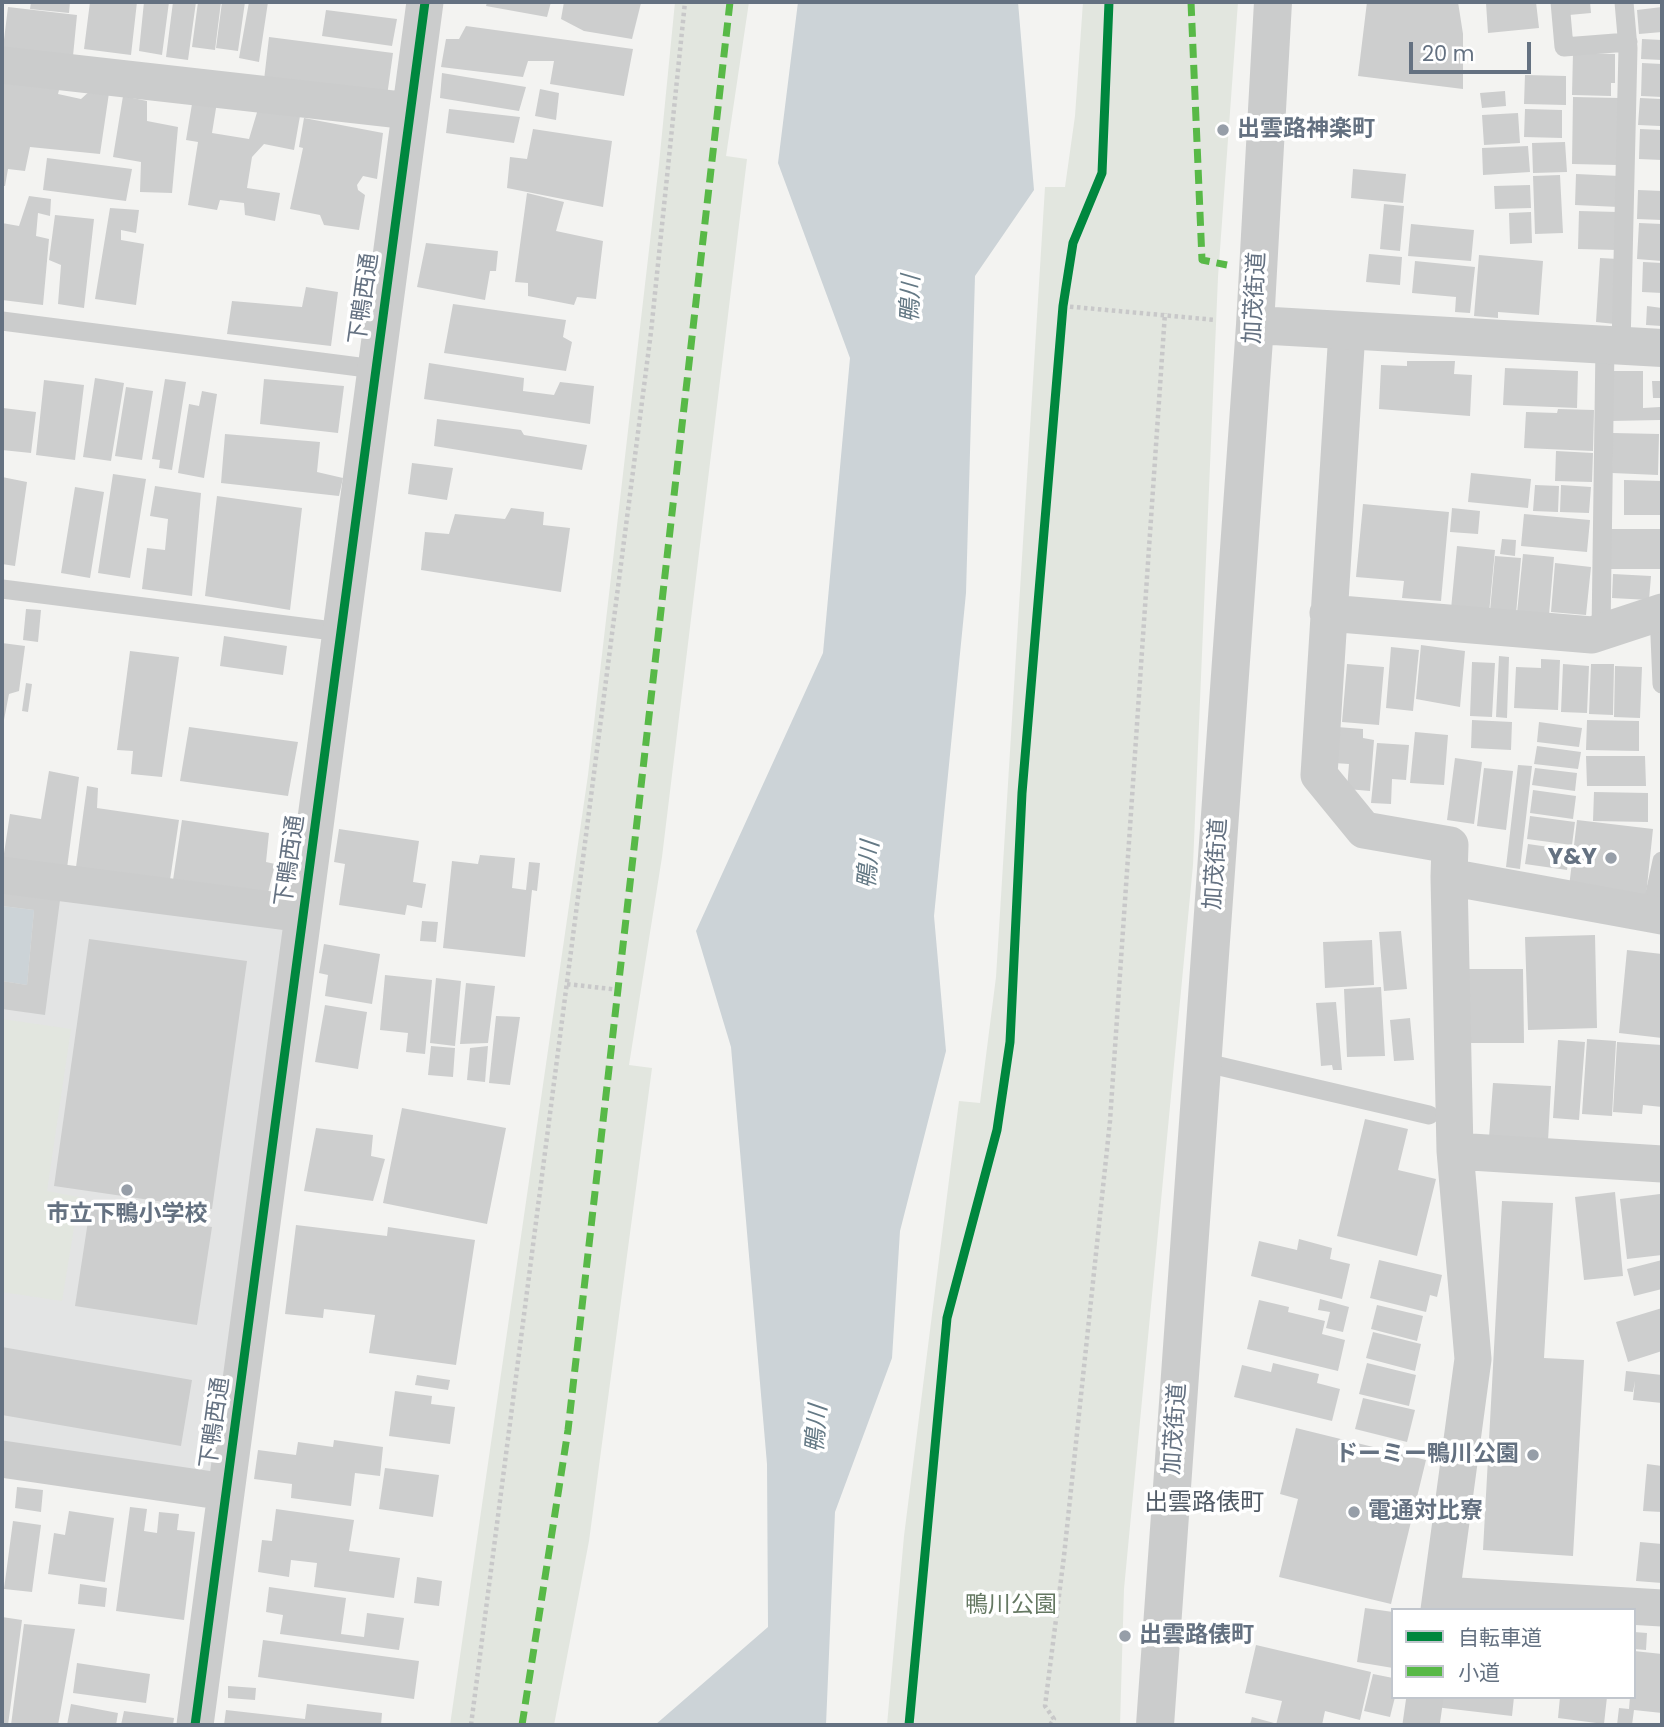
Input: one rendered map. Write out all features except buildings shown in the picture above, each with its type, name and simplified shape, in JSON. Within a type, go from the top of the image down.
[{"type":"street","name":"下鴨西通","points":[[195,1725],[425,2]]},
{"type":"street","name":"加茂街道","points":[[1155,1725],[1255,325],[1273,2]]},
{"type":"street","points":[[2,65],[410,111]]},
{"type":"street","points":[[1255,325],[1662,348]]},
{"type":"street","points":[[1347,331],[1319,775],[1364,830],[1450,845],[1455,1151],[1473,1359],[1440,1603],[1662,1608]]},
{"type":"street","points":[[1328,613],[1592,635],[1660,613]]},
{"type":"street","points":[[2,875],[303,914]]},
{"type":"street","points":[[1449,877],[1657,915]]},
{"type":"street","points":[[1455,1151],[1662,1164]]},
{"type":"street","points":[[2,1460],[226,1492]]},
{"type":"street","points":[[1421,1725],[1425,1699]]},
{"type":"lane","points":[[1560,2],[1564,47],[1628,42]]},
{"type":"lane","points":[[1601,632],[1628,42],[1624,2]]},
{"type":"lane","points":[[2,321],[375,369]]},
{"type":"lane","points":[[2,589],[341,632]]},
{"type":"lane","points":[[1660,613],[1662,684]]},
{"type":"lane","points":[[1657,915],[1662,861]]},
{"type":"lane","points":[[1202,1062],[1429,1115]]},
{"type":"path","points":[[471,1725],[651,332],[685,2]]},
{"type":"path","points":[[1062,319],[1064,302],[1212,320]]},
{"type":"path","points":[[1050,1725],[1054,1719],[1045,1706],[1064,1556],[1110,1121],[1165,313]]},
{"type":"path","points":[[567,984],[620,990]]},
{"type":"shaded area","name":"市立下鴨小学校","points":[[2,888],[280,922],[290,934],[210,1479],[2,1446]]},
{"type":"green space","points":[[675,2],[749,2],[726,156],[747,159],[662,857],[629,1065],[652,1068],[589,1541],[554,1725],[450,1725],[588,775],[659,164]]},
{"type":"green space","name":"鴨川公園","points":[[1083,2],[1238,2],[1218,277],[1193,865],[1124,1589],[1120,1725],[887,1725],[904,1536],[959,1101],[980,1103],[996,977],[1045,187],[1065,187],[1075,116]]},
{"type":"green space","points":[[2,1019],[71,1029],[47,1191],[79,1197],[62,1301],[2,1292]]},
{"type":"water","name":"鴨川","points":[[798,2],[1018,2],[1034,190],[975,276],[966,593],[934,916],[946,1051],[900,1231],[892,1358],[835,1512],[826,1725],[655,1725],[768,1627],[767,1464],[731,1047],[696,931],[823,653],[850,358],[778,163]]},
{"type":"water","points":[[2,906],[34,910],[27,985],[2,981]]},
{"type":"marked path","points":[[522,1725],[568,1430],[730,2]]},
{"type":"marked path","points":[[1191,2],[1202,260],[1227,265]]},
{"type":"cycle path","points":[[195,1725],[425,2]]},
{"type":"cycle path","points":[[909,1725],[947,1318],[997,1130],[1010,1042],[1022,793],[1063,306],[1073,243],[1102,173],[1109,2]]},
{"type":"place","name":"出雲路神楽町","points":[[1223,130]]},
{"type":"place","name":"Y&Y","points":[[1611,858]]},
{"type":"place","name":"市立下鴨小学校","points":[[127,1190]]},
{"type":"place","name":"ドーミー鴨川公園","points":[[1533,1455]]},
{"type":"place","name":"電通対比寮","points":[[1354,1512]]},
{"type":"place","name":"出雲路俵町","points":[[1125,1636]]},
{"type":"district","name":"出雲路俵町","points":[[1204,1504]]}]
